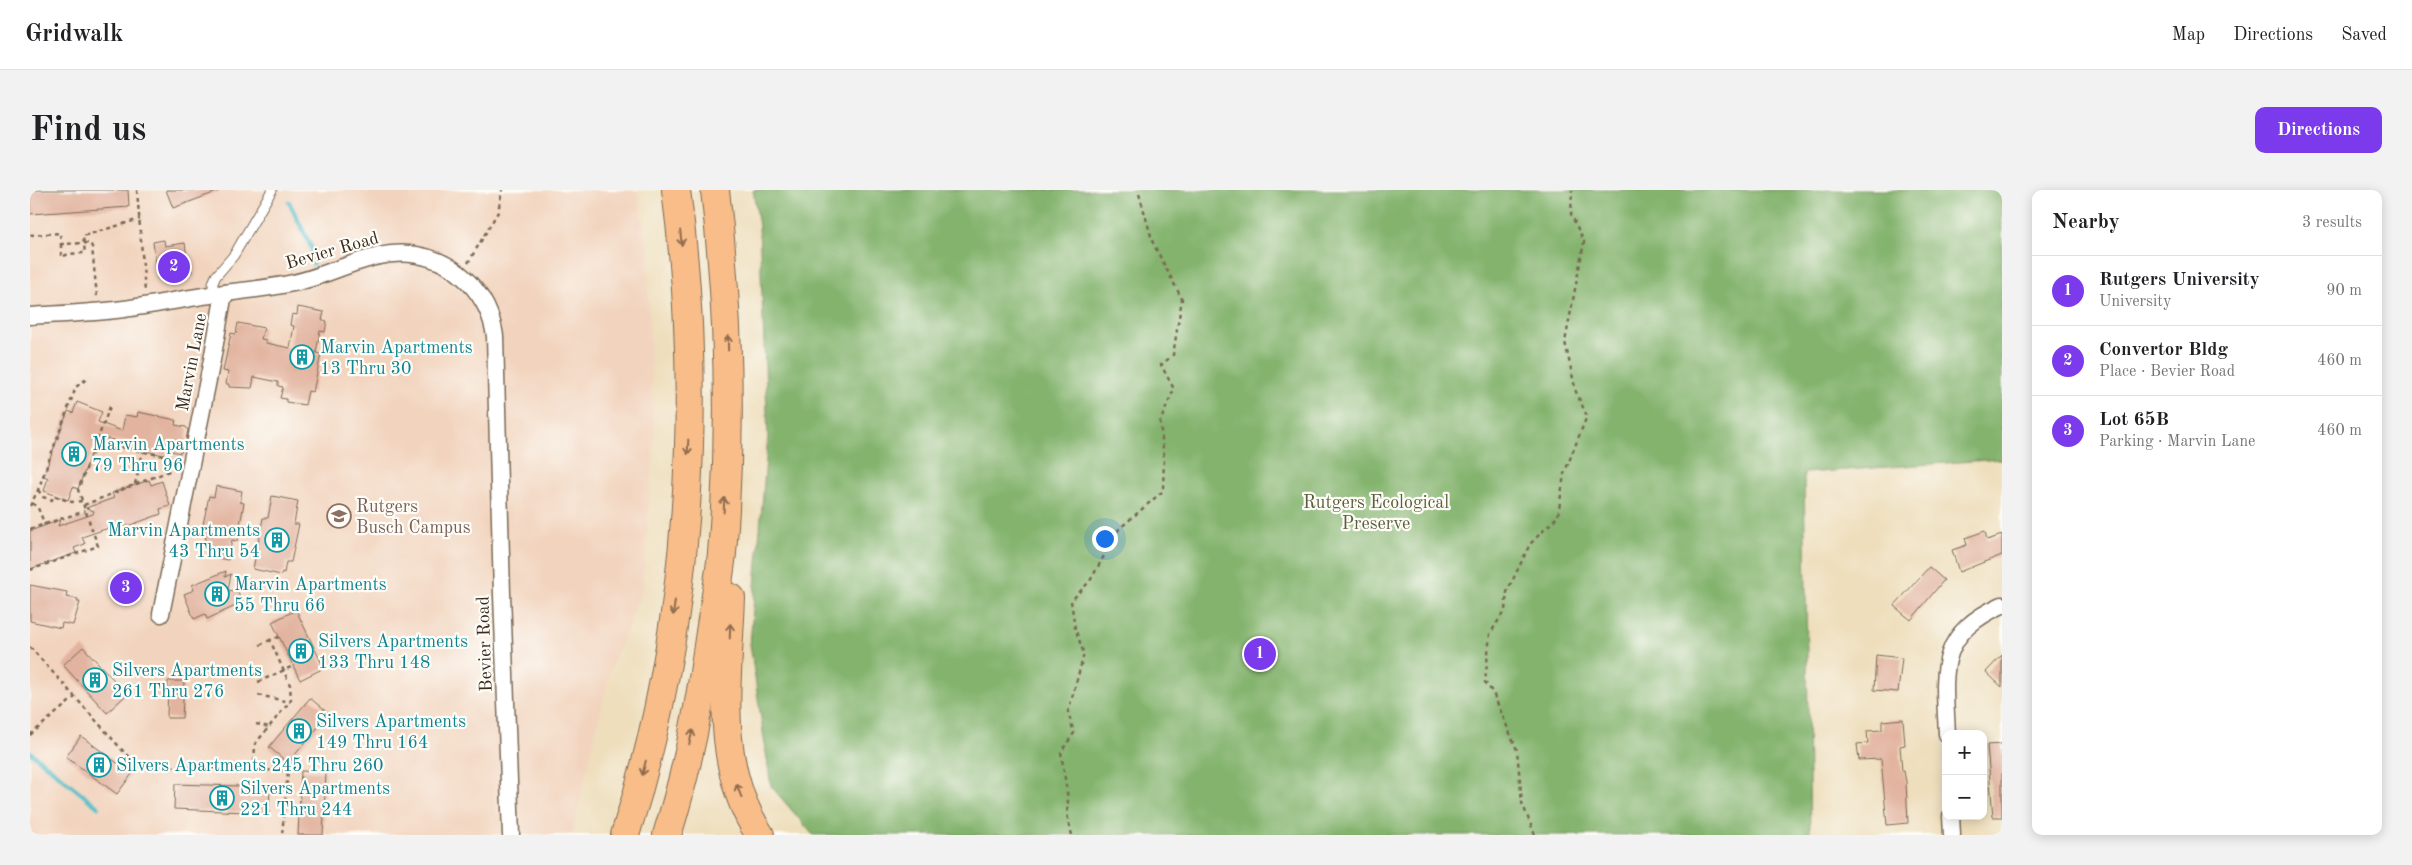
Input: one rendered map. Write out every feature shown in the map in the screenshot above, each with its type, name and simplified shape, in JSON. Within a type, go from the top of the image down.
[{"type":"highway","points":[[625,835],[635,802],[657,708],[672,626],[681,551],[687,475],[690,398],[688,325],[676,190]]},
{"type":"highway","points":[[667,835],[700,700],[722,554],[729,409],[728,332],[723,256],[715,190]]},
{"type":"highway","points":[[722,554],[732,581],[726,720],[730,762],[741,797],[760,835]]},
{"type":"highway","points":[[616,835],[635,802]]},
{"type":"street","name":"Bevier Road","points":[[30,316],[146,306],[294,283],[370,259],[394,254],[424,256],[439,262],[460,274],[475,289],[492,319],[495,336],[511,835]]},
{"type":"street","name":"Marvin Lane","points":[[161,614],[192,462],[218,294]]},
{"type":"street","points":[[1947,730],[1944,673],[1952,646],[1963,629],[1982,614],[2002,605]]},
{"type":"street","points":[[1951,820],[1952,835]]},
{"type":"lane","points":[[218,294],[213,283],[216,276],[234,255],[272,190]]},
{"type":"path","points":[[137,190],[146,306]]},
{"type":"path","points":[[460,274],[498,212],[502,190]]},
{"type":"path","points":[[1072,835],[1066,815],[1068,799],[1061,752],[1074,733],[1068,712],[1084,654],[1075,628],[1071,601],[1090,581],[1119,529],[1163,492],[1164,458],[1160,422],[1174,389],[1161,365],[1173,355],[1182,299],[1153,243],[1138,190]]},
{"type":"path","points":[[1535,835],[1522,803],[1517,750],[1493,694],[1485,682],[1490,634],[1505,610],[1507,592],[1530,544],[1558,516],[1564,474],[1587,416],[1576,392],[1564,342],[1584,242],[1571,214],[1572,190]]},
{"type":"path","points":[[30,236],[60,233],[61,257],[85,253],[83,236],[140,219]]},
{"type":"path","points":[[61,244],[90,243],[97,293]]},
{"type":"path","points":[[44,524],[38,508],[31,504],[38,490],[76,387],[89,377]]},
{"type":"path","points":[[30,570],[98,546],[78,490],[111,404]]},
{"type":"path","points":[[97,442],[192,462]]},
{"type":"path","points":[[135,484],[143,452]]},
{"type":"path","points":[[84,505],[192,462]]},
{"type":"path","points":[[38,490],[42,497],[52,500],[53,496],[72,502],[82,500]]},
{"type":"path","points":[[30,530],[86,510]]},
{"type":"path","points":[[260,645],[279,637]]},
{"type":"path","points":[[254,769],[255,744],[290,702],[290,684],[270,640]]},
{"type":"path","points":[[30,647],[124,752],[139,765],[288,771],[282,835]]},
{"type":"path","points":[[258,682],[293,666]]},
{"type":"path","points":[[258,695],[290,702]]},
{"type":"path","points":[[30,735],[75,697]]},
{"type":"path","points":[[256,724],[269,727]]},
{"type":"shaded area","name":"Rutgers Busch Campus","points":[[30,190],[638,190],[647,245],[654,442],[642,589],[610,672],[572,835],[30,835]]},
{"type":"green space","name":"Rutgers Ecological Preserve","points":[[753,190],[2002,190],[2002,459],[1804,473],[1810,835],[813,835],[771,786],[750,644],[768,436],[759,226]]},
{"type":"building","points":[[30,190],[128,190],[129,207],[30,214]]},
{"type":"building","points":[[166,190],[219,190],[219,191],[173,208]]},
{"type":"building","points":[[164,240],[165,246],[185,243],[187,258],[190,258],[192,272],[158,279],[153,242]]},
{"type":"building","points":[[298,307],[324,312],[322,320],[327,321],[325,332],[320,331],[316,353],[321,354],[313,392],[308,391],[305,405],[286,402],[286,399],[280,398],[283,387],[278,386],[278,382],[254,377],[252,388],[229,387],[229,384],[226,384],[228,372],[223,371],[231,333],[236,334],[238,323],[264,328],[261,339],[266,340],[266,343],[290,348],[294,326],[290,325],[292,314],[297,315]]},
{"type":"building","points":[[77,402],[102,412],[98,422],[122,431],[125,415],[137,417],[138,412],[176,420],[175,425],[186,427],[188,430],[185,445],[183,444],[181,453],[170,451],[169,456],[130,448],[131,443],[97,437],[78,489],[73,487],[68,500],[44,491],[48,478],[44,476],[49,461],[68,411],[73,413]]},
{"type":"building","points":[[149,480],[151,485],[162,481],[170,506],[160,509],[161,514],[125,527],[123,523],[82,537],[85,544],[74,548],[76,553],[30,569],[30,531],[60,520],[58,526],[93,514],[94,511],[86,508],[114,498],[112,493]]},
{"type":"building","points":[[216,486],[242,491],[240,502],[244,503],[237,541],[232,540],[228,560],[212,557],[214,548],[204,546],[206,535],[201,534],[209,496],[214,497]]},
{"type":"building","name":"Marvin Apartments 43 Thru 54","points":[[272,496],[298,501],[294,524],[299,524],[291,562],[286,562],[284,573],[282,572],[281,575],[253,569],[263,518],[268,518]]},
{"type":"building","points":[[1985,531],[1987,540],[2002,535],[2002,555],[1959,572],[1952,550],[1967,545],[1965,538]]},
{"type":"building","points":[[1929,567],[1944,580],[1911,620],[1894,606]]},
{"type":"building","name":"Marvin Apartments 55 Thru 66","points":[[226,571],[225,577],[231,574],[228,590],[238,592],[242,603],[207,619],[205,614],[194,619],[184,594],[194,590],[192,585]]},
{"type":"building","points":[[30,585],[67,592],[66,597],[78,599],[77,602],[80,602],[73,625],[62,623],[61,628],[30,621]]},
{"type":"building","name":"Silvers Apartments 133 Thru 148","points":[[296,610],[324,668],[300,680],[272,622]]},
{"type":"building","name":"Silvers Apartments 261 Thru 276","points":[[83,647],[127,694],[107,713],[63,665]]},
{"type":"building","points":[[1876,655],[1902,658],[1898,692],[1874,690]]},
{"type":"building","points":[[2002,655],[2002,687],[1986,672]]},
{"type":"building","points":[[168,681],[184,681],[182,718],[167,718]]},
{"type":"building","name":"Silvers Apartments 149 Thru 164","points":[[310,698],[329,714],[288,763],[269,747]]},
{"type":"building","points":[[1903,719],[1905,745],[1900,746],[1902,771],[1904,771],[1906,782],[1908,823],[1887,825],[1881,759],[1859,760],[1857,744],[1868,743],[1867,731],[1882,730],[1882,721]]},
{"type":"building","name":"Silvers Apartments 245 Thru 260","points":[[81,736],[132,774],[117,794],[66,757]]},
{"type":"building","points":[[2002,744],[2002,817],[1993,817],[1987,745]]},
{"type":"building","points":[[301,771],[326,772],[323,835],[298,835]]},
{"type":"building","name":"Silvers Apartments 221 Thru 244","points":[[175,784],[270,787],[269,813],[174,809]]},
{"type":"waterway","points":[[289,202],[312,249],[313,264]]},
{"type":"waterway","points":[[30,752],[98,807]]},
{"type":"place","name":"Convertor Bldg","points":[[174,267]]},
{"type":"place","name":"Marvin Apartments 13 Thru 30","points":[[302,357]]},
{"type":"place","name":"Marvin Apartments 79 Thru 96","points":[[74,454]]},
{"type":"place","name":"Rutgers Busch Campus","points":[[339,516]]},
{"type":"place","name":"Marvin Apartments 43 Thru 54","points":[[277,540]]},
{"type":"place","name":"Lot 65B","points":[[126,588]]},
{"type":"place","name":"Marvin Apartments 55 Thru 66","points":[[217,594]]},
{"type":"place","name":"Silvers Apartments 133 Thru 148","points":[[301,651]]},
{"type":"place","name":"Rutgers University","points":[[1260,654]]},
{"type":"place","name":"Silvers Apartments 261 Thru 276","points":[[95,680]]},
{"type":"place","name":"Silvers Apartments 149 Thru 164","points":[[299,731]]},
{"type":"place","name":"Silvers Apartments 245 Thru 260","points":[[99,765]]},
{"type":"place","name":"Silvers Apartments 221 Thru 244","points":[[222,798]]}]
